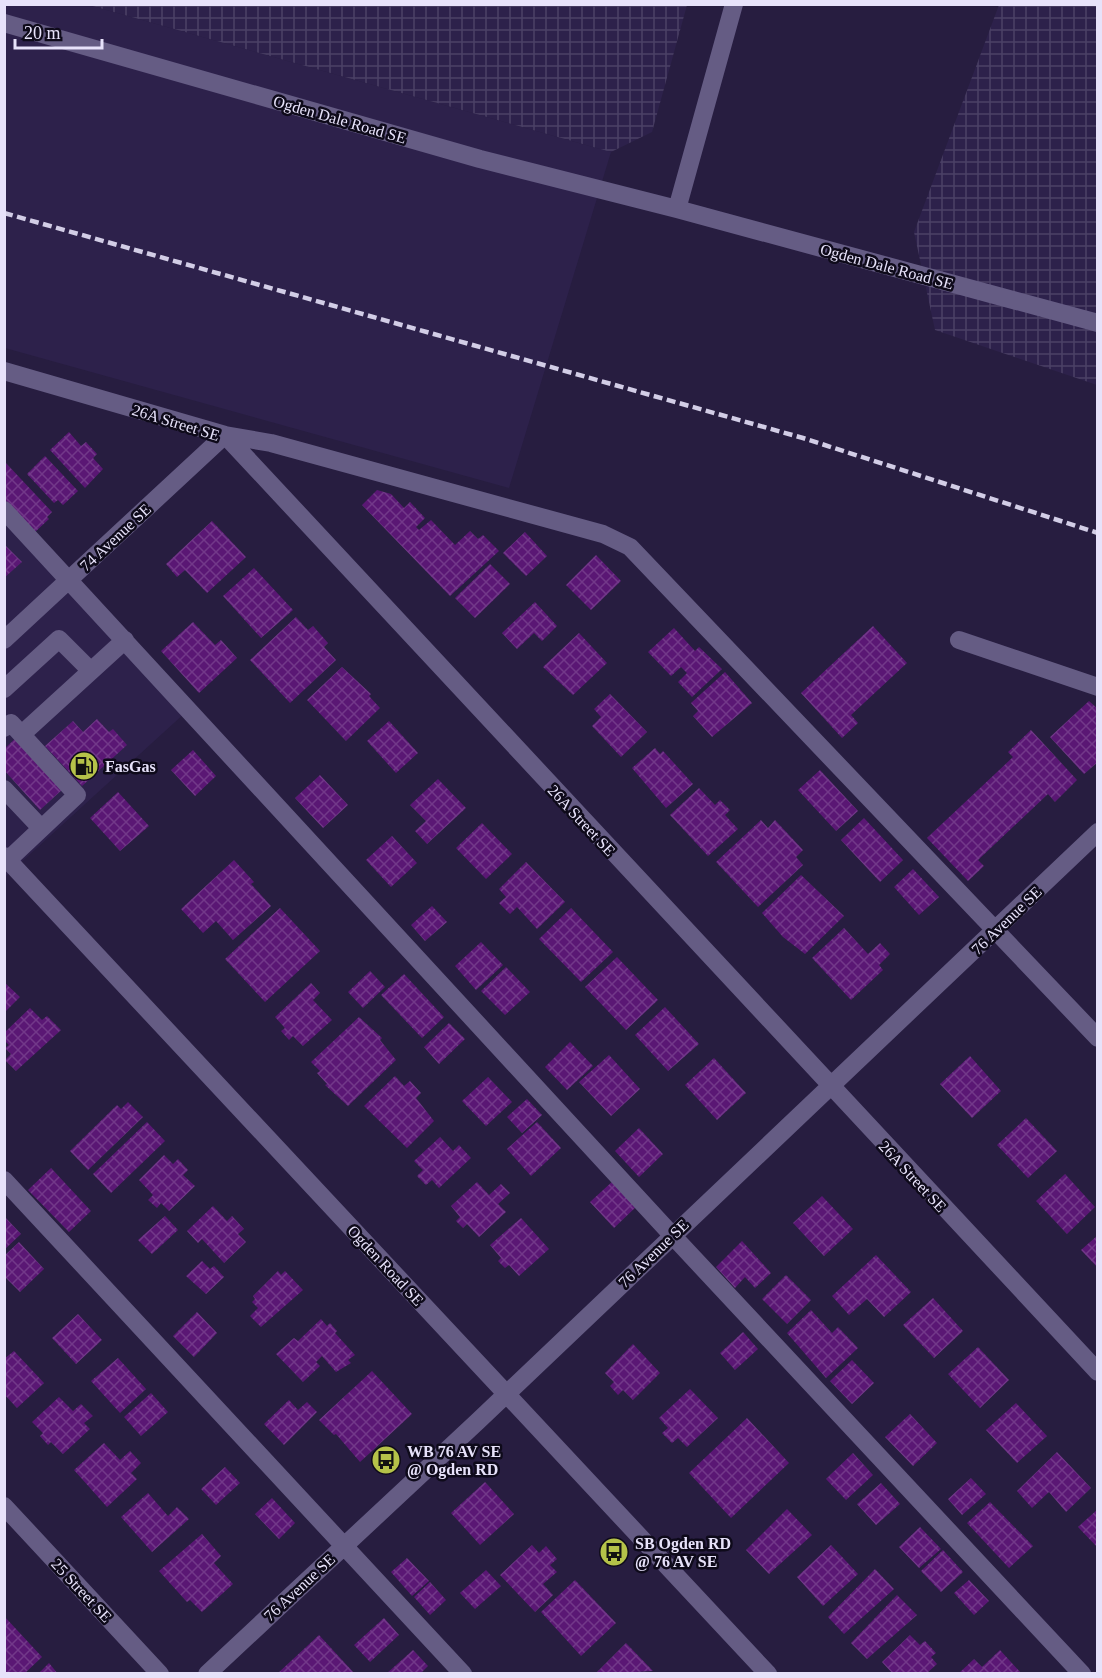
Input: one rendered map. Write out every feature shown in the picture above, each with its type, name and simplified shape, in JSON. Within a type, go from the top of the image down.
[{"type":"street","points":[[677,209],[734,4]]},
{"type":"street","name":"Ogden Dale Road SE","points":[[4,23],[480,159],[677,209],[1098,323]]},
{"type":"street","name":"26A Street SE","points":[[4,371],[225,435],[830,1088],[1098,1372]]},
{"type":"street","points":[[225,435],[271,443],[603,534],[630,547],[1098,1038]]},
{"type":"street","name":"74 Avenue SE","points":[[4,640],[225,435]]},
{"type":"street","points":[[4,510],[672,1235],[1082,1674]]},
{"type":"street","points":[[4,689],[59,639],[91,671]]},
{"type":"street","points":[[6,858],[77,795],[10,725],[91,671],[125,640]]},
{"type":"street","points":[[959,640],[1098,687]]},
{"type":"street","points":[[4,789],[41,828]]},
{"type":"street","name":"76 Avenue SE","points":[[207,1674],[830,1088],[1098,832]]},
{"type":"street","name":"Ogden Road SE","points":[[6,858],[475,1362],[508,1392],[535,1425],[768,1674]]},
{"type":"street","points":[[4,1180],[463,1674]]},
{"type":"street","name":"25 Street SE","points":[[4,1506],[160,1674]]},
{"type":"shaded area","points":[[4,5],[89,5],[611,152],[509,488],[5,348]]},
{"type":"shaded area","points":[[89,5],[687,5],[652,132],[611,152]]},
{"type":"shaded area","points":[[999,5],[1097,5],[1097,385],[935,330],[914,232]]},
{"type":"shaded area","points":[[5,515],[186,712],[5,877]]},
{"type":"building","points":[[69,432],[81,446],[86,442],[97,454],[93,458],[103,469],[85,488],[50,450]]},
{"type":"building","points":[[45,456],[78,491],[63,505],[58,500],[54,503],[27,474]]},
{"type":"building","points":[[4,461],[52,512],[47,517],[49,519],[35,532],[4,499]]},
{"type":"building","points":[[377,490],[391,494],[404,508],[410,502],[425,518],[416,527],[419,530],[431,520],[455,545],[470,531],[478,539],[483,535],[499,551],[450,596],[362,505]]},
{"type":"building","points":[[212,521],[246,557],[207,593],[185,570],[177,577],[166,564]]},
{"type":"building","points":[[525,532],[547,556],[526,576],[503,553]]},
{"type":"building","points":[[4,544],[22,562],[4,578]]},
{"type":"building","points":[[596,555],[621,581],[591,610],[566,585]]},
{"type":"building","points":[[490,564],[510,584],[475,618],[455,598]]},
{"type":"building","points":[[254,568],[293,610],[261,638],[223,596]]},
{"type":"building","points":[[535,602],[557,626],[542,641],[534,633],[517,649],[502,633]]},
{"type":"building","points":[[296,617],[308,630],[313,626],[328,643],[324,647],[336,660],[290,703],[250,660]]},
{"type":"building","points":[[193,622],[215,645],[221,640],[237,658],[199,693],[161,651]]},
{"type":"building","points":[[873,626],[907,663],[851,715],[858,723],[842,738],[801,693]]},
{"type":"building","points":[[674,628],[695,651],[699,647],[722,669],[692,697],[678,682],[687,673],[681,667],[671,676],[648,652]]},
{"type":"building","points":[[579,633],[607,663],[573,695],[543,667]]},
{"type":"building","points":[[342,667],[371,694],[369,696],[380,708],[346,741],[307,700]]},
{"type":"building","points":[[725,672],[752,703],[712,737],[693,716],[698,711],[691,703]]},
{"type":"building","points":[[610,694],[647,732],[621,757],[592,726],[601,717],[594,709]]},
{"type":"building","points":[[1089,701],[1098,709],[1098,762],[1084,774],[1050,737]]},
{"type":"building","name":"FasGas","points":[[97,719],[109,732],[113,729],[127,745],[82,786],[45,746],[73,721],[83,732]]},
{"type":"building","points":[[389,721],[418,753],[396,773],[367,741]]},
{"type":"building","points":[[1031,730],[1077,780],[1055,802],[1048,794],[978,860],[984,866],[968,881],[927,838],[1013,757],[1008,752]]},
{"type":"building","points":[[17,737],[64,788],[40,810],[4,770],[4,749]]},
{"type":"building","points":[[655,748],[660,754],[663,751],[693,784],[666,808],[632,768]]},
{"type":"building","points":[[193,750],[216,776],[195,796],[171,770]]},
{"type":"building","points":[[820,770],[858,811],[836,831],[798,790]]},
{"type":"building","points":[[320,775],[348,805],[323,828],[295,798]]},
{"type":"building","points":[[438,779],[466,808],[427,844],[415,831],[426,821],[410,805]]},
{"type":"building","points":[[699,788],[715,805],[720,800],[730,810],[725,815],[738,829],[708,856],[670,815]]},
{"type":"building","points":[[118,792],[149,826],[120,851],[90,818]]},
{"type":"building","points":[[864,818],[903,860],[880,882],[841,840]]},
{"type":"building","points":[[761,820],[768,828],[775,820],[803,850],[796,857],[803,865],[758,907],[716,862]]},
{"type":"building","points":[[482,823],[512,854],[486,879],[456,848]]},
{"type":"building","points":[[392,836],[417,863],[391,887],[366,860]]},
{"type":"building","points":[[234,860],[271,906],[233,940],[216,921],[203,933],[181,909]]},
{"type":"building","points":[[526,862],[565,902],[537,929],[517,907],[510,914],[499,903],[506,897],[499,889]]},
{"type":"building","points":[[913,869],[939,897],[919,915],[894,887]]},
{"type":"building","points":[[801,875],[844,916],[805,954],[783,937],[762,913]]},
{"type":"building","points":[[432,906],[447,922],[425,941],[411,925]]},
{"type":"building","points":[[280,908],[320,951],[265,1002],[225,959]]},
{"type":"building","points":[[571,908],[613,952],[581,982],[539,939]]},
{"type":"building","points":[[844,928],[868,954],[880,943],[890,954],[879,965],[883,970],[851,1000],[812,958]]},
{"type":"building","points":[[481,942],[503,965],[476,990],[455,966]]},
{"type":"building","points":[[617,957],[658,1000],[626,1030],[585,987]]},
{"type":"building","points":[[506,967],[530,992],[505,1015],[481,991]]},
{"type":"building","points":[[370,971],[385,987],[363,1008],[348,992]]},
{"type":"building","points":[[404,974],[444,1017],[422,1038],[381,995]]},
{"type":"building","points":[[4,982],[20,997],[4,1013]]},
{"type":"building","points":[[311,983],[320,993],[313,1000],[332,1020],[303,1046],[293,1036],[289,1040],[281,1031],[285,1028],[275,1017]]},
{"type":"building","points":[[665,1007],[699,1044],[668,1071],[635,1035]]},
{"type":"building","points":[[30,1008],[42,1020],[47,1016],[61,1030],[16,1071],[5,1060],[11,1054],[5,1048],[9,1045],[4,1040],[4,1033]]},
{"type":"building","points":[[359,1017],[382,1038],[380,1040],[396,1060],[348,1106],[325,1085],[327,1084],[317,1073],[320,1071],[311,1062]]},
{"type":"building","points":[[449,1023],[465,1039],[439,1064],[424,1047]]},
{"type":"building","points":[[570,1042],[593,1066],[567,1090],[545,1067]]},
{"type":"building","points":[[609,1055],[640,1089],[611,1116],[579,1082]]},
{"type":"building","points":[[970,1056],[1001,1091],[972,1118],[940,1084]]},
{"type":"building","points":[[714,1058],[746,1093],[717,1120],[685,1085]]},
{"type":"building","points":[[395,1076],[404,1086],[410,1081],[421,1093],[416,1098],[434,1121],[407,1148],[364,1106]]},
{"type":"building","points":[[488,1077],[512,1102],[486,1126],[462,1101]]},
{"type":"building","points":[[527,1099],[542,1115],[522,1133],[507,1117]]},
{"type":"building","points":[[128,1102],[143,1117],[88,1170],[70,1151],[117,1105],[121,1109]]},
{"type":"building","points":[[1026,1118],[1057,1151],[1028,1178],[997,1145]]},
{"type":"building","points":[[147,1122],[165,1141],[111,1193],[93,1174]]},
{"type":"building","points":[[537,1122],[561,1148],[531,1176],[507,1149]]},
{"type":"building","points":[[639,1128],[663,1154],[639,1177],[615,1151]]},
{"type":"building","points":[[440,1137],[453,1151],[459,1145],[471,1158],[439,1188],[432,1180],[426,1185],[417,1176],[423,1170],[414,1161]]},
{"type":"building","points":[[164,1155],[173,1164],[178,1159],[188,1170],[183,1175],[195,1186],[169,1211],[161,1203],[157,1208],[148,1200],[153,1195],[139,1180]]},
{"type":"building","points":[[51,1168],[91,1211],[69,1232],[28,1190]]},
{"type":"building","points":[[1065,1174],[1095,1207],[1067,1234],[1036,1201]]},
{"type":"building","points":[[614,1180],[637,1206],[614,1228],[590,1202]]},
{"type":"building","points":[[477,1182],[489,1195],[501,1184],[510,1193],[498,1204],[506,1212],[479,1237],[467,1224],[463,1228],[456,1221],[460,1217],[451,1206]]},
{"type":"building","points":[[822,1196],[853,1229],[824,1256],[793,1223]]},
{"type":"building","points":[[213,1206],[227,1221],[232,1216],[244,1229],[238,1234],[246,1242],[224,1263],[202,1239],[198,1243],[187,1231]]},
{"type":"building","points":[[4,1216],[21,1234],[4,1250]]},
{"type":"building","points":[[165,1216],[178,1230],[152,1254],[138,1240]]},
{"type":"building","points":[[521,1218],[549,1249],[519,1276],[509,1265],[505,1268],[498,1261],[501,1258],[490,1245]]},
{"type":"building","points":[[1098,1235],[1098,1268],[1081,1250]]},
{"type":"building","points":[[742,1241],[771,1273],[755,1288],[745,1277],[735,1288],[716,1267]]},
{"type":"building","points":[[19,1242],[44,1269],[20,1292],[4,1276],[4,1256]]},
{"type":"building","points":[[876,1255],[911,1292],[884,1317],[867,1299],[849,1315],[832,1296]]},
{"type":"building","points":[[202,1261],[210,1269],[214,1266],[224,1277],[206,1294],[186,1276]]},
{"type":"building","points":[[278,1271],[281,1275],[285,1271],[303,1290],[261,1327],[250,1316],[258,1308],[252,1302],[255,1299],[253,1296]]},
{"type":"building","points":[[786,1275],[811,1300],[787,1324],[762,1299]]},
{"type":"building","points":[[933,1298],[963,1331],[934,1358],[903,1325]]},
{"type":"building","points":[[811,1310],[832,1333],[838,1327],[858,1348],[826,1378],[787,1333]]},
{"type":"building","points":[[197,1312],[217,1333],[194,1357],[173,1336]]},
{"type":"building","points":[[78,1314],[102,1340],[76,1364],[52,1338]]},
{"type":"building","points":[[321,1319],[327,1326],[330,1323],[337,1331],[335,1333],[355,1355],[348,1360],[351,1363],[336,1372],[322,1356],[316,1362],[320,1366],[303,1382],[276,1354],[294,1338],[298,1341]]},
{"type":"building","points":[[743,1332],[758,1349],[735,1370],[720,1353]]},
{"type":"building","points":[[633,1344],[660,1373],[633,1400],[623,1390],[618,1395],[610,1386],[614,1382],[605,1373]]},
{"type":"building","points":[[978,1347],[1009,1380],[980,1408],[948,1374]]},
{"type":"building","points":[[14,1351],[44,1383],[17,1408],[4,1394],[4,1359]]},
{"type":"building","points":[[118,1358],[146,1389],[120,1413],[91,1381]]},
{"type":"building","points":[[852,1360],[874,1383],[852,1404],[830,1381]]},
{"type":"building","points":[[372,1371],[412,1414],[360,1462],[336,1434],[334,1435],[319,1420]]},
{"type":"building","points":[[690,1389],[718,1418],[687,1447],[678,1438],[672,1443],[662,1433],[668,1428],[659,1418]]},
{"type":"building","points":[[151,1393],[168,1412],[141,1436],[124,1417]]},
{"type":"building","points":[[59,1397],[73,1411],[81,1404],[93,1416],[84,1423],[90,1429],[63,1454],[51,1442],[48,1445],[40,1436],[43,1433],[32,1422]]},
{"type":"building","points":[[289,1400],[298,1410],[307,1402],[317,1412],[284,1445],[264,1424]]},
{"type":"building","points":[[1016,1403],[1047,1436],[1017,1463],[986,1430]]},
{"type":"building","points":[[910,1414],[937,1443],[913,1466],[885,1437]]},
{"type":"building","points":[[747,1418],[789,1463],[731,1518],[689,1473]]},
{"type":"building","points":[[104,1443],[120,1460],[130,1451],[141,1463],[131,1473],[137,1479],[107,1507],[74,1470]]},
{"type":"building","points":[[1057,1452],[1091,1488],[1066,1512],[1049,1492],[1032,1508],[1017,1491]]},
{"type":"building","points":[[853,1453],[873,1475],[846,1500],[826,1479]]},
{"type":"building","points":[[225,1467],[240,1483],[216,1505],[201,1489]]},
{"type":"building","points":[[971,1478],[986,1494],[962,1515],[948,1499]]},
{"type":"building","points":[[485,1482],[514,1514],[480,1545],[451,1513]]},
{"type":"building","points":[[881,1483],[900,1504],[876,1525],[857,1504]]},
{"type":"building","points":[[148,1493],[168,1516],[177,1507],[189,1519],[152,1552],[121,1517]]},
{"type":"building","points":[[272,1498],[295,1523],[279,1539],[255,1514]]},
{"type":"building","points":[[990,1502],[1033,1546],[1009,1568],[967,1523]]},
{"type":"building","points":[[787,1509],[812,1535],[769,1574],[746,1550]]},
{"type":"building","points":[[1098,1509],[1098,1548],[1078,1527]]},
{"type":"building","points":[[920,1527],[941,1549],[919,1568],[899,1547]]},
{"type":"building","points":[[202,1534],[221,1556],[214,1563],[233,1584],[202,1612],[190,1600],[187,1602],[159,1571]]},
{"type":"building","points":[[532,1545],[539,1553],[546,1546],[557,1559],[550,1565],[557,1572],[543,1584],[553,1595],[535,1612],[500,1575]]},
{"type":"building","points":[[831,1545],[858,1574],[823,1606],[797,1577]]},
{"type":"building","points":[[943,1550],[963,1572],[941,1592],[921,1571]]},
{"type":"building","points":[[407,1558],[429,1581],[412,1596],[391,1572]]},
{"type":"building","points":[[875,1569],[894,1589],[844,1634],[828,1617]]},
{"type":"building","points":[[486,1570],[501,1586],[475,1609],[460,1593]]},
{"type":"building","points":[[575,1580],[616,1623],[581,1656],[541,1612]]},
{"type":"building","points":[[969,1580],[989,1601],[974,1615],[954,1593]]},
{"type":"building","points":[[430,1582],[446,1600],[430,1615],[414,1597]]},
{"type":"building","points":[[897,1595],[917,1615],[867,1659],[851,1643]]},
{"type":"building","points":[[4,1616],[42,1657],[24,1674],[4,1674]]},
{"type":"building","points":[[384,1618],[399,1635],[370,1662],[354,1645]]},
{"type":"building","points":[[319,1635],[355,1674],[277,1674]]},
{"type":"building","points":[[910,1635],[920,1645],[925,1641],[936,1653],[931,1657],[937,1664],[926,1674],[893,1674],[882,1662]]},
{"type":"building","points":[[626,1643],[653,1671],[599,1674],[597,1672]]},
{"type":"building","points":[[413,1650],[428,1666],[420,1674],[386,1674]]},
{"type":"building","points":[[1000,1650],[1022,1674],[958,1674],[974,1659],[982,1667]]},
{"type":"building","points":[[49,1663],[58,1674],[38,1674]]},
{"type":"railway","points":[[4,213],[803,438],[1098,533]]},
{"type":"place","name":"FasGas","points":[[84,766]]},
{"type":"place","name":"WB 76 AV SE @ Ogden RD","points":[[386,1460]]},
{"type":"place","name":"SB Ogden RD @ 76 AV SE","points":[[614,1552]]}]
